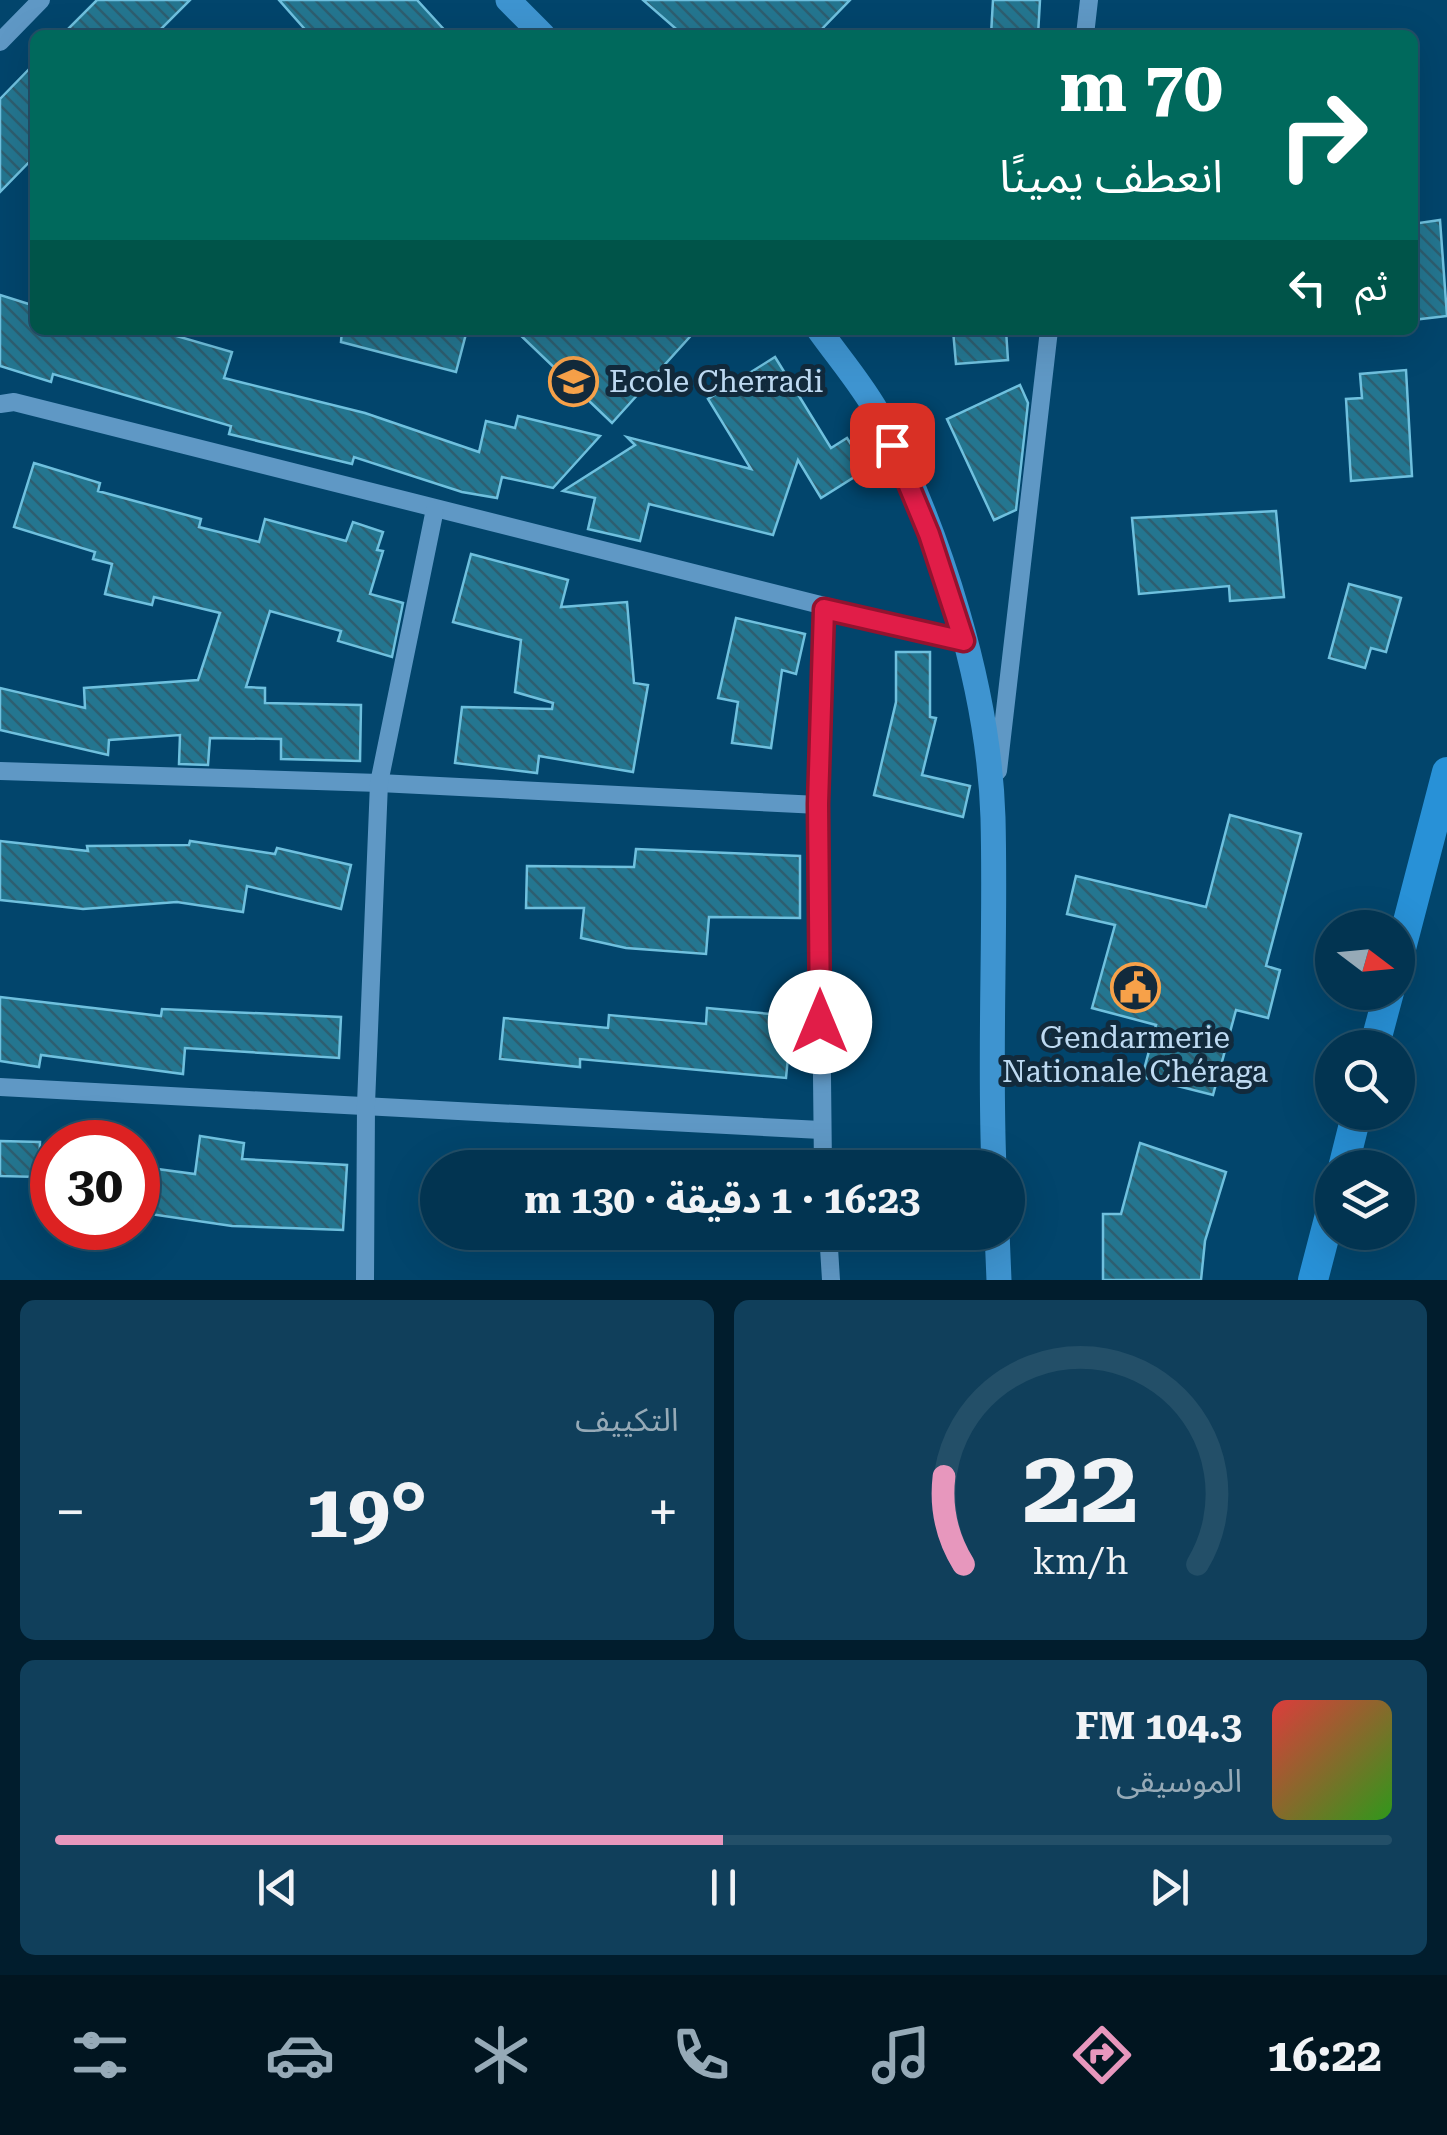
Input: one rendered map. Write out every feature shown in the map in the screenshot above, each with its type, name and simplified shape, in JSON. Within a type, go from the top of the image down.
[{"type":"highway","points":[[1411,910],[1447,772]]},
{"type":"highway","points":[[1313,1280],[1321,1250]]},
{"type":"main road","points":[[508,0],[538,30]]},
{"type":"main road","points":[[823,335],[880,416],[929,534],[964,641],[982,713],[993,815],[990,1077],[993,1150]]},
{"type":"main road","points":[[998,1250],[999,1280]]},
{"type":"street","points":[[0,42],[42,0]]},
{"type":"street","points":[[1086,30],[1089,0]]},
{"type":"street","points":[[993,815],[1049,335]]},
{"type":"street","points":[[0,404],[14,402],[824,609],[964,641]]},
{"type":"street","points":[[365,1280],[366,1104],[379,783],[435,509]]},
{"type":"street","points":[[822,1150],[818,804],[824,609]]},
{"type":"street","points":[[0,771],[379,783],[818,804]]},
{"type":"street","points":[[0,1087],[821,1130]]},
{"type":"street","points":[[829,1250],[831,1280]]},
{"type":"building","points":[[97,0],[190,0],[160,30],[67,30]]},
{"type":"building","points":[[279,0],[417,0],[444,30],[306,30]]},
{"type":"building","points":[[643,0],[850,0],[821,30],[677,30]]},
{"type":"building","points":[[993,0],[1040,0],[1038,30],[991,30]]},
{"type":"building","points":[[30,68],[30,161],[0,192],[0,99]]},
{"type":"building","points":[[1440,220],[1447,316],[1418,319],[1418,223]]},
{"type":"building","points":[[0,295],[30,304],[30,335],[173,335],[232,352],[224,378],[365,413],[479,452],[486,421],[515,428],[518,416],[600,436],[553,488],[502,477],[497,498],[462,492],[354,457],[352,464],[229,434],[231,426],[53,374],[51,382],[0,366]]},
{"type":"building","points":[[342,335],[466,335],[456,372],[341,342]]},
{"type":"building","points":[[520,335],[691,335],[612,423]]},
{"type":"building","points":[[953,335],[1006,335],[1008,360],[956,364]]},
{"type":"building","points":[[775,357],[831,448],[847,438],[867,469],[821,498],[798,460],[773,535],[649,504],[640,541],[588,529],[595,498],[563,491],[635,445],[627,437],[751,469],[708,399]]},
{"type":"building","points":[[1406,370],[1412,476],[1351,481],[1346,399],[1362,398],[1360,374]]},
{"type":"building","points":[[1020,385],[1028,403],[1016,510],[994,520],[947,419]]},
{"type":"building","points":[[34,463],[100,483],[98,491],[201,519],[199,527],[259,542],[265,519],[346,541],[353,522],[383,532],[377,550],[383,551],[370,594],[403,603],[392,657],[338,641],[341,631],[270,611],[246,687],[265,688],[265,703],[361,705],[360,761],[281,759],[281,739],[210,738],[208,765],[179,764],[180,735],[109,740],[108,755],[0,730],[0,688],[85,708],[84,688],[198,680],[220,613],[154,597],[152,605],[105,594],[112,564],[93,559],[95,552],[14,527]]},
{"type":"building","points":[[1276,511],[1284,597],[1230,601],[1229,586],[1139,594],[1132,518]]},
{"type":"building","points":[[471,554],[568,580],[561,607],[627,602],[634,683],[648,685],[633,772],[539,756],[537,773],[455,763],[462,707],[552,709],[553,703],[515,692],[521,640],[453,622]]},
{"type":"building","points":[[1349,584],[1401,598],[1386,652],[1371,648],[1365,668],[1329,658]]},
{"type":"building","points":[[736,618],[805,634],[796,674],[782,670],[771,748],[732,743],[738,702],[718,698]]},
{"type":"building","points":[[896,652],[930,652],[930,717],[936,718],[922,775],[970,786],[963,817],[874,795],[896,702]]},
{"type":"building","points":[[1230,815],[1301,834],[1266,966],[1280,970],[1268,1018],[1236,1010],[1213,1095],[1142,1077],[1156,1025],[1092,1008],[1115,925],[1067,914],[1076,876],[1206,907]]},
{"type":"building","points":[[0,841],[88,851],[87,846],[189,845],[190,841],[275,854],[277,848],[351,865],[341,909],[247,886],[243,912],[177,902],[83,909],[0,900]]},
{"type":"building","points":[[636,849],[800,856],[800,918],[709,917],[706,954],[626,948],[581,938],[584,908],[526,908],[527,866],[634,867]]},
{"type":"building","points":[[0,997],[161,1016],[162,1009],[341,1017],[339,1058],[185,1048],[183,1074],[41,1055],[39,1067],[0,1061]]},
{"type":"building","points":[[707,1008],[792,1016],[786,1078],[580,1059],[580,1067],[500,1059],[504,1018],[608,1028],[609,1015],[706,1024]]},
{"type":"building","points":[[200,1136],[244,1143],[242,1159],[347,1165],[343,1230],[232,1226],[160,1215],[160,1169],[195,1174]]},
{"type":"building","points":[[0,1141],[30,1142],[30,1177],[0,1176]]},
{"type":"building","points":[[1140,1143],[1226,1172],[1205,1241],[1201,1280],[1103,1280],[1103,1214],[1121,1214]]},
{"type":"place","name":"Ecole Cherradi","points":[[574,381]]},
{"type":"place","name":"Gendarmerie Nationale Chéraga","points":[[1135,988]]},
{"type":"route","points":[[820,1022],[818,804],[824,609],[964,641],[929,534],[892,445]]}]
